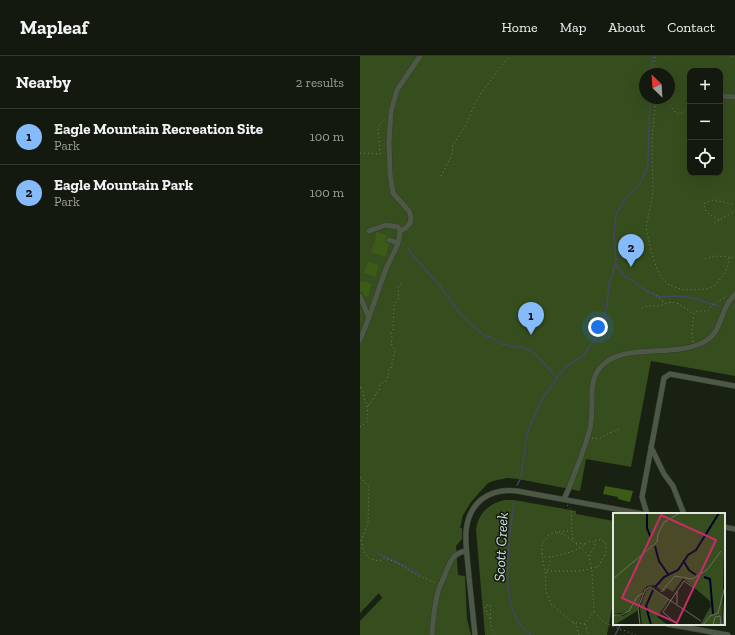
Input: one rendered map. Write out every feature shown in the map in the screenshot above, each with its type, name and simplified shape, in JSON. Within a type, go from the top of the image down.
[{"type":"street","points":[[400,231],[406,228],[410,223],[411,217],[409,211],[393,193],[390,174],[389,142],[392,112],[396,90],[420,56]]},
{"type":"street","points":[[723,96],[735,97]]},
{"type":"street","points":[[360,340],[400,237],[398,227],[386,225],[369,231]]},
{"type":"street","points":[[389,240],[398,243]]},
{"type":"street","points":[[564,499],[573,480],[588,437],[592,420],[593,382],[599,368],[607,361],[618,355],[677,349],[694,346],[706,341],[718,329],[732,295]]},
{"type":"street","points":[[360,296],[369,318]]},
{"type":"street","points":[[647,513],[642,497],[664,378],[670,374],[735,386]]},
{"type":"street","points":[[651,446],[664,474],[673,486],[684,513]]},
{"type":"street","points":[[474,635],[466,551],[466,530],[469,518],[475,505],[479,501],[498,491],[512,490],[638,513]]},
{"type":"street","points":[[725,527],[735,529]]},
{"type":"street","points":[[432,635],[433,618],[438,592],[449,565],[454,557],[459,552],[466,551]]},
{"type":"street","points":[[673,625],[728,635]]},
{"type":"path","points":[[441,176],[452,155],[453,145],[466,125],[477,99],[510,56]]},
{"type":"path","points":[[654,68],[655,56]]},
{"type":"path","points":[[655,104],[652,139],[653,193],[646,228],[653,258],[660,275],[669,285],[677,288],[685,290],[706,289],[714,286],[723,276],[728,266],[729,257]]},
{"type":"path","points":[[669,104],[675,112],[680,114],[687,108]]},
{"type":"path","points":[[360,153],[380,154],[378,127],[392,112]]},
{"type":"path","points":[[719,220],[708,213],[704,208],[704,204],[711,200],[735,205]]},
{"type":"path","points":[[714,223],[735,211]]},
{"type":"path","points":[[705,259],[716,256],[735,258]]},
{"type":"path","points":[[367,405],[369,405],[375,397],[375,394],[379,391],[380,384],[386,381],[389,374],[388,370],[391,368],[395,351],[391,343],[394,306],[398,299],[398,287],[403,282]]},
{"type":"path","points":[[653,293],[665,303]]},
{"type":"path","points":[[693,314],[695,312],[708,311],[712,304],[732,295]]},
{"type":"path","points":[[642,308],[647,306],[659,306],[665,303],[675,303],[686,308],[693,314]]},
{"type":"path","points":[[693,314],[692,336],[694,346]]},
{"type":"path","points":[[360,388],[362,386],[363,396],[367,405],[368,421],[360,427]]},
{"type":"path","points":[[588,437],[599,439],[619,429]]},
{"type":"path","points":[[360,477],[369,487],[368,524],[361,540],[364,552],[370,559],[379,561],[384,558],[396,562],[417,575],[441,585]]},
{"type":"path","points":[[564,499],[566,504],[571,509],[574,542]]},
{"type":"path","points":[[572,530],[555,532],[548,536],[542,544],[546,591],[551,604],[572,622],[584,624]]},
{"type":"path","points":[[555,532],[563,534],[589,556]]},
{"type":"path","points":[[542,554],[552,557],[575,551],[586,544],[598,540],[603,540],[607,547],[598,567],[580,571],[547,571]]},
{"type":"path","points":[[593,541],[595,543],[589,556],[594,612],[604,622],[636,635]]},
{"type":"path","points":[[574,542],[586,544]]},
{"type":"path","points":[[545,574],[552,557]]},
{"type":"path","points":[[490,619],[485,609],[487,605],[490,605],[490,619],[493,633],[496,635]]},
{"type":"path","points":[[584,624],[594,612]]},
{"type":"path","points":[[574,622],[580,635]]},
{"type":"path","points":[[584,624],[588,635]]},
{"type":"green space","points":[[360,56],[735,56],[735,376],[651,361],[631,467],[586,459],[580,491],[507,478],[488,483],[471,502],[463,515],[460,528],[462,528],[462,539],[456,546],[458,575],[465,576],[467,619],[471,635],[360,635],[360,621],[382,598],[379,593],[360,613]]},
{"type":"green space","points":[[504,500],[514,500],[576,511],[576,514],[613,521],[613,602],[607,635],[485,635],[476,530],[479,519],[485,510]]},
{"type":"building","points":[[377,232],[388,236],[385,239],[389,244],[385,257],[371,252]]},
{"type":"building","points":[[368,261],[379,265],[375,277],[364,273]]},
{"type":"building","points":[[361,281],[372,284],[368,297],[364,296],[363,293],[360,292]]},
{"type":"building","points":[[605,486],[633,491],[630,502],[618,499],[618,497],[603,494]]},
{"type":"waterway","points":[[651,68],[653,56]]},
{"type":"waterway","points":[[517,485],[521,478],[527,433],[541,401],[567,366],[584,355],[602,328],[607,305],[609,283],[616,259],[614,232],[616,214],[624,201],[640,183],[648,166],[650,104]]},
{"type":"waterway","points":[[408,248],[440,286],[462,316],[472,325],[485,336],[491,337],[501,344],[530,350],[557,378]]},
{"type":"waterway","points":[[615,264],[625,277],[652,294],[660,297],[676,296],[693,298],[718,306]]},
{"type":"waterway","name":"Scott Creek","points":[[514,501],[508,553],[509,592],[513,609],[520,624],[531,635]]},
{"type":"waterway","points":[[378,553],[420,574]]},
{"type":"waterway","points":[[615,635],[620,625]]},
{"type":"place","name":"Eagle Mountain Park","points":[[631,267]]},
{"type":"place","name":"Eagle Mountain Recreation Site","points":[[531,335]]}]
